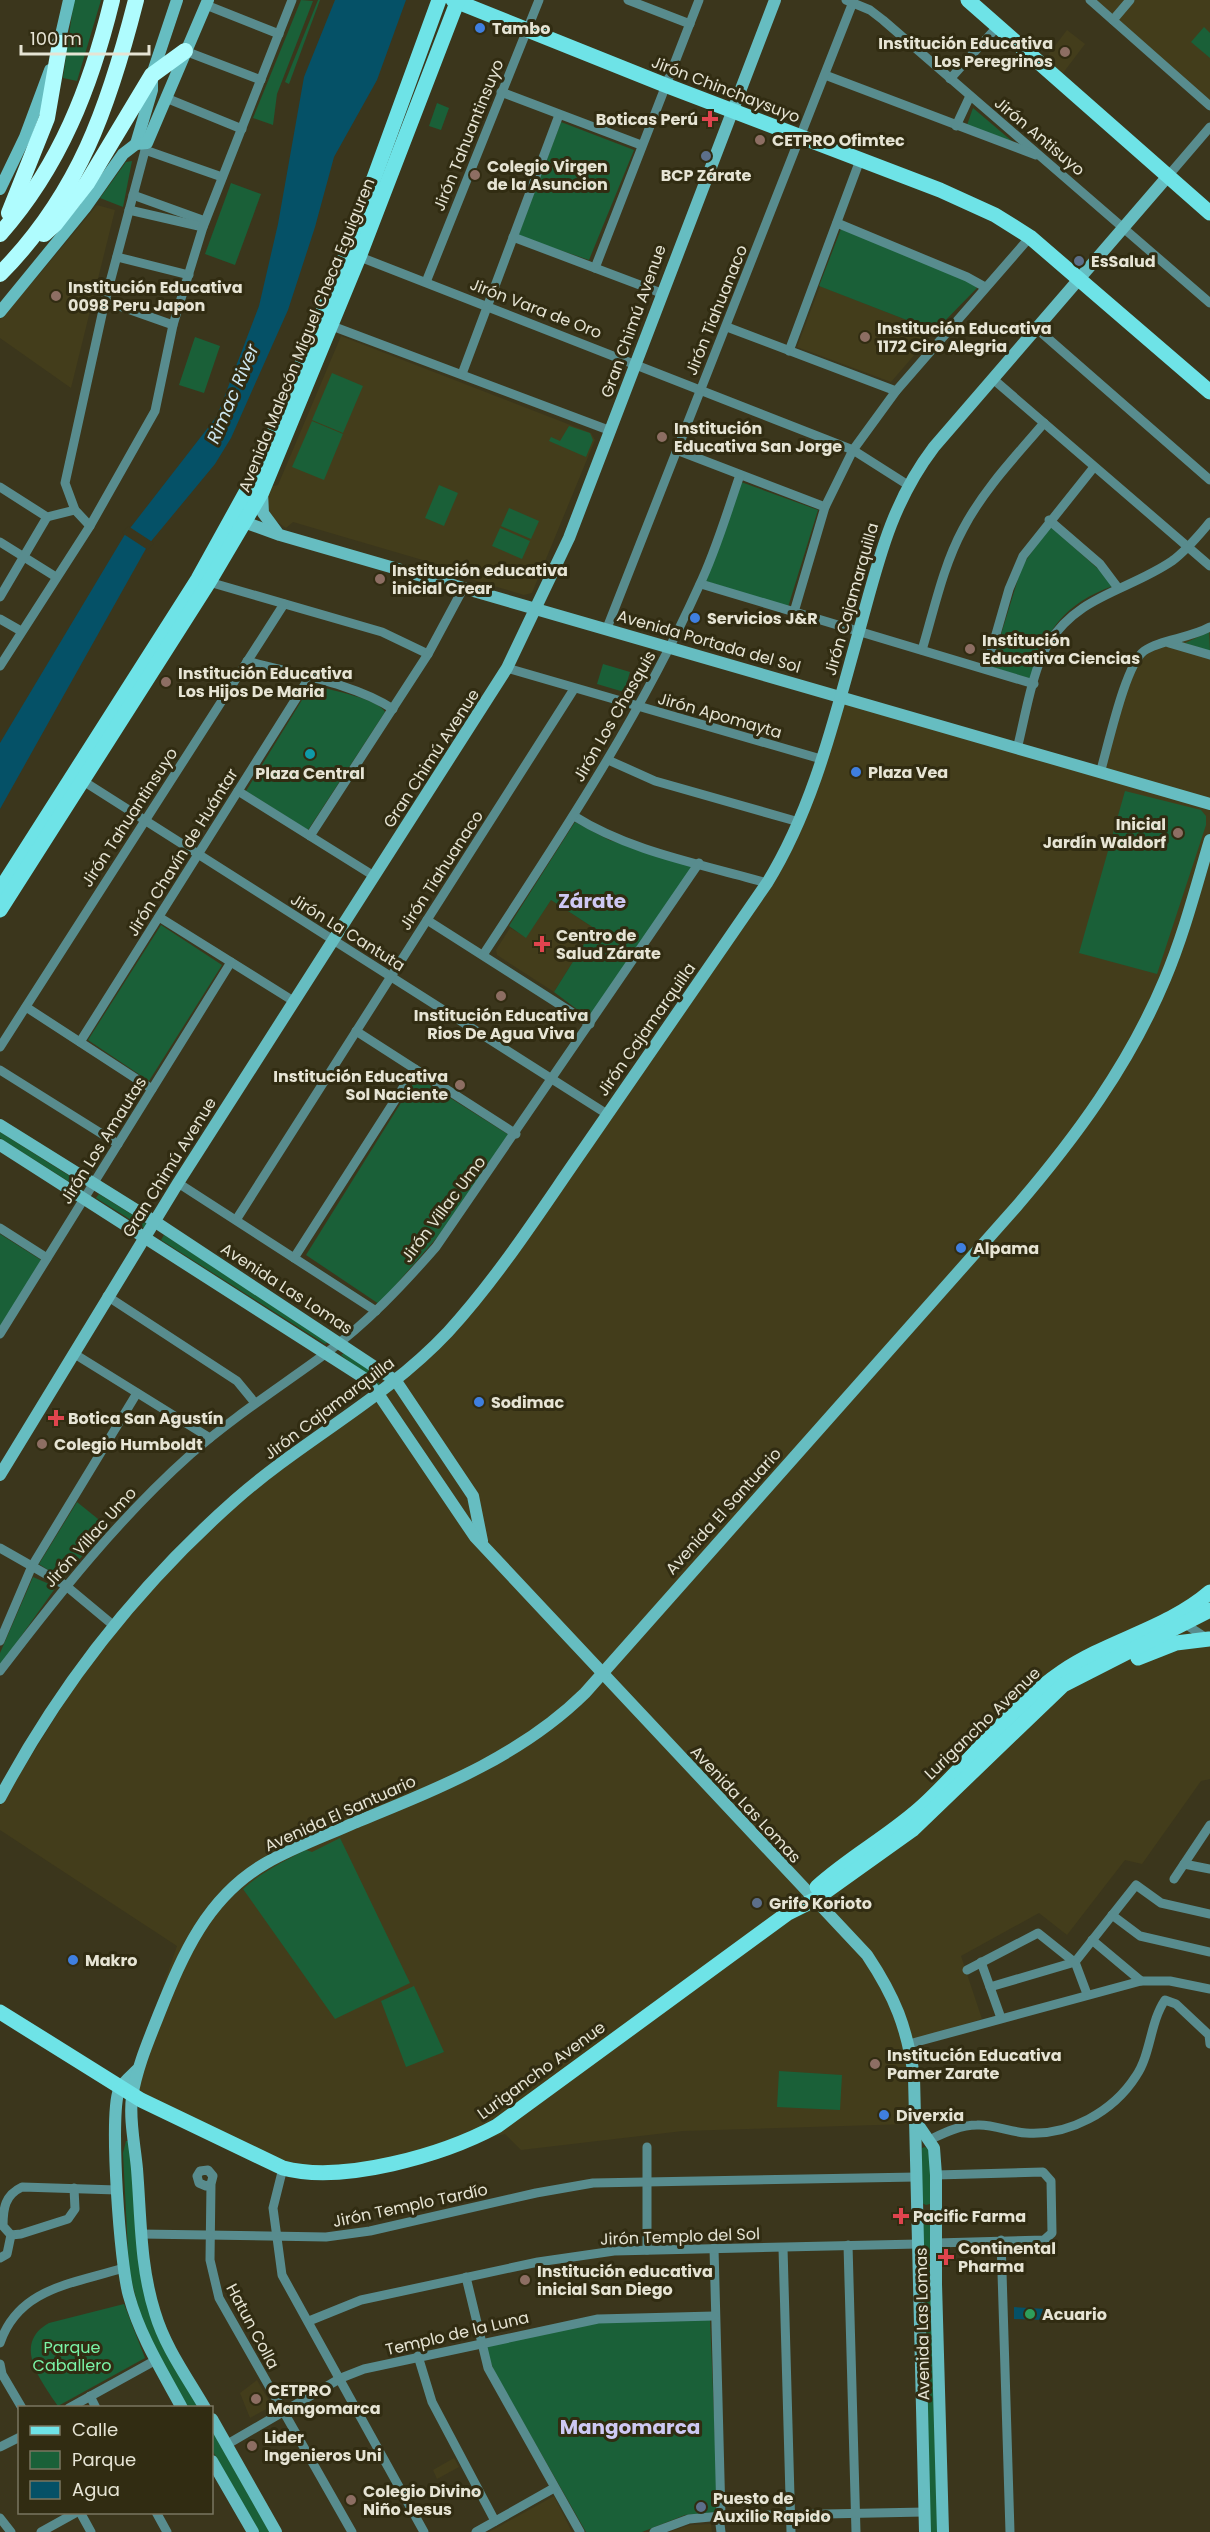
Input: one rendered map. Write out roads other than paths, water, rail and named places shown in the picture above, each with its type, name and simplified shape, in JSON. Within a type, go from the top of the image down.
[{"type":"highway","points":[[1,232],[46,171],[79,109],[95,64],[112,0]]},
{"type":"highway","points":[[20,253],[60,198],[82,161],[102,117],[136,0]]},
{"type":"highway","points":[[1,232],[47,118],[60,43]]},
{"type":"highway","points":[[0,274],[20,253],[55,224],[112,145],[152,75],[185,51]]},
{"type":"main road","name":"Avenida Malecón Miguel Checa Eguiguren","points":[[0,910],[198,579],[239,520],[262,492],[332,326],[353,254],[439,0]]},
{"type":"main road","points":[[968,0],[1210,213]]},
{"type":"main road","name":"Avenida Malecón Miguel Checa Eguiguren","points":[[0,890],[209,582],[239,520],[353,254],[456,1]]},
{"type":"main road","name":"Jirón Chinchaysuyo","points":[[456,1],[665,85],[940,190],[995,215],[1030,237],[1080,278],[1210,392]]},
{"type":"main road","name":"Lurigancho Avenue","points":[[129,2095],[283,2168],[305,2173],[335,2173],[372,2168],[480,2136],[509,2118],[807,1900],[924,1805],[1063,1685],[1179,1621],[1210,1592]]},
{"type":"main road","name":"Lurigancho Avenue","points":[[992,1745],[1060,1673],[1089,1657],[1210,1610]]},
{"type":"main road","points":[[1105,1663],[1129,1661],[1176,1643],[1209,1640]]},
{"type":"main road","points":[[0,2012],[129,2095]]},
{"type":"main road","points":[[0,2020],[129,2095]]},
{"type":"street","points":[[0,189],[26,137],[60,43],[69,0]]},
{"type":"street","points":[[90,526],[75,510],[65,483],[105,300],[133,195],[152,90],[152,75],[177,0]]},
{"type":"street","points":[[0,666],[90,526],[155,411],[173,325],[204,224],[292,0]]},
{"type":"street","name":"Jirón Tahuantinsuyo","points":[[426,282],[539,0]]},
{"type":"street","points":[[628,0],[690,24]]},
{"type":"street","points":[[595,268],[699,0]]},
{"type":"street","name":"Gran Chimú Avenue","points":[[0,1475],[4,1460],[154,1221],[507,668],[569,538],[731,109],[775,0]]},
{"type":"street","points":[[1090,0],[1210,105]]},
{"type":"street","points":[[1113,20],[1131,0]]},
{"type":"street","name":"Jirón Tiahuanaco","points":[[607,628],[825,75],[849,1]]},
{"type":"street","name":"Jirón Antisuyo","points":[[849,1],[883,20],[1210,303]]},
{"type":"street","points":[[0,312],[85,208],[123,154],[143,146],[207,3],[279,34]]},
{"type":"street","points":[[950,80],[997,27]]},
{"type":"street","points":[[185,51],[261,81]]},
{"type":"street","points":[[825,75],[1041,157]]},
{"type":"street","points":[[501,92],[641,145]]},
{"type":"street","points":[[956,126],[970,96]]},
{"type":"street","points":[[166,98],[242,129]]},
{"type":"street","points":[[462,374],[559,115]]},
{"type":"street","points":[[1168,176],[1210,128]]},
{"type":"street","points":[[143,146],[222,177]]},
{"type":"street","points":[[789,351],[860,160]]},
{"type":"street","name":"Jirón Cajamarquilla","points":[[0,1798],[59,1700],[113,1625],[158,1575],[235,1500],[396,1381],[448,1331],[493,1280],[767,883],[799,822],[821,759],[879,556],[908,485],[934,447],[1168,176]]},
{"type":"street","points":[[133,195],[204,224]]},
{"type":"street","points":[[129,210],[204,224]]},
{"type":"street","points":[[837,223],[985,287]]},
{"type":"street","points":[[513,237],[661,293]]},
{"type":"street","points":[[794,612],[825,507],[853,450],[896,391],[1030,237]]},
{"type":"street","name":"Jirón Vara de Oro","points":[[353,254],[853,450],[908,485]]},
{"type":"street","points":[[117,256],[189,275]]},
{"type":"street","points":[[105,300],[173,325]]},
{"type":"street","points":[[332,326],[611,430]]},
{"type":"street","points":[[727,327],[896,391]]},
{"type":"street","points":[[1036,328],[1210,480]]},
{"type":"street","points":[[993,379],[1210,566]]},
{"type":"street","points":[[922,650],[962,531],[987,490],[1044,423]]},
{"type":"street","points":[[678,451],[825,507]]},
{"type":"street","points":[[986,669],[1016,569],[1030,544],[1094,467]]},
{"type":"street","name":"Jirón Los Chasquis","points":[[483,956],[574,816],[638,707],[701,584],[740,475]]},
{"type":"street","points":[[0,488],[47,517],[75,510]]},
{"type":"street","points":[[262,492],[260,504],[263,513],[280,535]]},
{"type":"street","points":[[0,597],[47,517]]},
{"type":"street","name":"Avenida Portada del Sol","points":[[239,520],[280,535],[840,695],[1210,804]]},
{"type":"street","points":[[1049,520],[1100,564],[1118,588]]},
{"type":"street","points":[[1017,749],[1047,645],[1069,618],[1083,606],[1149,575],[1188,547],[1210,522]]},
{"type":"street","points":[[0,542],[56,577]]},
{"type":"street","points":[[209,582],[382,632],[428,654]]},
{"type":"street","points":[[701,584],[1034,684]]},
{"type":"street","points":[[310,836],[428,654],[464,587]]},
{"type":"street","name":"Jirón Tahuantinsuyo","points":[[0,1047],[284,604]]},
{"type":"street","points":[[0,619],[21,631]]},
{"type":"street","points":[[1100,773],[1133,666],[1145,650],[1210,627]]},
{"type":"street","points":[[1169,643],[1210,655]]},
{"type":"street","points":[[247,661],[373,698],[393,709]]},
{"type":"street","name":"Jirón Apomayta","points":[[507,668],[821,759]]},
{"type":"street","name":"Jirón Chavín de Huántar","points":[[80,1042],[309,678]]},
{"type":"street","name":"Jirón Tiahuanaco","points":[[236,1220],[574,689]]},
{"type":"street","points":[[608,760],[655,781],[799,822]]},
{"type":"street","name":"Jirón La Cantuta","points":[[78,778],[607,1114]]},
{"type":"street","points":[[238,791],[374,876]]},
{"type":"street","points":[[574,816],[613,837],[767,883]]},
{"type":"street","name":"Avenida El Santuario","points":[[129,2095],[179,1965],[207,1915],[236,1884],[266,1863],[309,1842],[456,1780],[519,1747],[568,1710],[1016,1207],[1081,1129],[1128,1055],[1165,979],[1210,840]]},
{"type":"street","name":"Jirón Villac Umo","points":[[0,1671],[65,1586],[122,1521],[210,1438],[255,1403],[327,1353],[376,1311],[436,1247],[516,1134],[699,863]]},
{"type":"street","points":[[159,917],[295,1002]]},
{"type":"street","points":[[427,920],[590,1024]]},
{"type":"street","name":"Jirón Los Amautas","points":[[0,1334],[231,963]]},
{"type":"street","points":[[26,1007],[152,1089]]},
{"type":"street","points":[[356,1031],[516,1134]]},
{"type":"street","points":[[294,1258],[415,1069]]},
{"type":"street","points":[[0,1070],[118,1144]]},
{"type":"street","name":"Avenida Las Lomas","points":[[0,1125],[154,1221],[396,1381],[473,1496],[483,1543]]},
{"type":"street","name":"Avenida Las Lomas","points":[[0,1145],[364,1378],[400,1424],[475,1538],[483,1543],[602,1671],[807,1900],[867,1955],[897,2006],[909,2044],[916,2122],[925,2532]]},
{"type":"street","points":[[178,1183],[376,1311]]},
{"type":"street","points":[[0,1228],[47,1258]]},
{"type":"street","points":[[107,1296],[237,1381],[255,1403]]},
{"type":"street","points":[[73,1353],[210,1438]]},
{"type":"street","points":[[0,1641],[32,1566],[137,1393]]},
{"type":"street","points":[[400,1424],[406,1415],[416,1412]]},
{"type":"street","points":[[0,1548],[65,1586],[113,1625]]},
{"type":"street","points":[[1179,1621],[1209,1640]]},
{"type":"street","points":[[1174,1879],[1210,1825]]},
{"type":"street","points":[[1184,1864],[1210,1869]]},
{"type":"street","points":[[990,1987],[1074,1961],[1136,1885],[1161,1903],[1210,1914]]},
{"type":"street","points":[[1112,1915],[1140,1936],[1210,1952]]},
{"type":"street","points":[[967,1970],[1038,1933],[1074,1961],[1087,1994]]},
{"type":"street","points":[[1092,1941],[1141,1981]]},
{"type":"street","points":[[981,1962],[1001,2018]]},
{"type":"street","points":[[909,2044],[1141,1981],[1170,1981],[1210,1989]]},
{"type":"street","points":[[929,2140],[956,2128],[978,2124],[1006,2130],[1043,2133],[1085,2121],[1121,2094],[1137,2075],[1158,2011],[1165,2000],[1176,2004],[1209,2035],[1210,2044]]},
{"type":"street","points":[[129,2095],[117,2190],[124,2274],[134,2312],[181,2406]]},
{"type":"street","points":[[129,2095],[145,2275],[163,2334],[204,2406]]},
{"type":"street","name":"Avenida Las Lomas","points":[[916,2122],[934,2148],[936,2175],[936,2284],[943,2532]]},
{"type":"street","points":[[647,2147],[647,2250]]},
{"type":"street","points":[[283,2168],[273,2208],[282,2275],[341,2378],[424,2532]]},
{"type":"street","points":[[936,2175],[1043,2172],[1051,2181],[1052,2223],[1049,2238],[936,2243]]},
{"type":"street","name":"Jirón Templo Tardío","points":[[141,2234],[326,2237],[370,2231],[564,2187],[647,2181],[917,2177]]},
{"type":"street","name":"Hatun Colla","points":[[211,2184],[210,2260],[219,2298],[352,2532]]},
{"type":"street","points":[[0,2258],[7,2254],[5,2203],[14,2191],[22,2187],[117,2190]]},
{"type":"street","points":[[5,2233],[21,2234],[68,2219],[75,2209],[74,2188]]},
{"type":"street","points":[[918,2209],[936,2209]]},
{"type":"street","points":[[1002,2240],[1010,2532]]},
{"type":"street","name":"Jirón Templo del Sol","points":[[309,2322],[347,2304],[466,2277],[614,2251],[918,2244]]},
{"type":"street","points":[[849,2245],[856,2532]]},
{"type":"street","points":[[714,2248],[721,2532]]},
{"type":"street","points":[[783,2248],[790,2532]]},
{"type":"street","points":[[0,2343],[12,2318],[36,2296],[124,2274],[145,2275]]},
{"type":"street","points":[[466,2277],[480,2342],[496,2384],[580,2532]]},
{"type":"street","points":[[919,2285],[936,2284]]},
{"type":"street","name":"Templo de la Luna","points":[[226,2445],[341,2378],[364,2369],[480,2342],[598,2319],[714,2316]]},
{"type":"street","points":[[418,2356],[432,2402],[495,2521]]},
{"type":"street","points":[[72,2406],[156,2360]]},
{"type":"street","points":[[0,2364],[2,2374],[21,2406]]},
{"type":"street","points":[[167,2380],[183,2370]]},
{"type":"street","points":[[90,2396],[95,2406]]},
{"type":"street","points":[[213,2422],[276,2532]]},
{"type":"street","points":[[0,2447],[18,2438]]},
{"type":"street","points":[[213,2463],[253,2532]]},
{"type":"street","points":[[476,2532],[554,2488]]},
{"type":"street","points":[[654,2532],[689,2519],[720,2516],[925,2512]]},
{"type":"street","points":[[42,2532],[74,2514]]},
{"type":"street","points":[[79,2514],[91,2532]]},
{"type":"street","points":[[157,2514],[167,2532]]},
{"type":"street","points":[[0,2518],[11,2532]]},
{"type":"water","name":"Rimac River","points":[[335,0],[406,0],[377,80],[334,157],[315,227],[288,310],[231,438],[215,464],[148,545],[0,809],[0,743],[124,536],[217,416],[259,306],[278,224],[304,77]]},
{"type":"water","name":"Acuario","points":[[1014,2307],[1046,2309],[1045,2320],[1014,2319]]},
{"type":"place","name":"Tambo","points":[[480,28]]},
{"type":"place","name":"Institución Educativa Los Peregrinos","points":[[1065,52]]},
{"type":"place","name":"Boticas Perú","points":[[710,119]]},
{"type":"place","name":"CETPRO Ofimtec","points":[[760,140]]},
{"type":"place","name":"BCP Zárate","points":[[706,156]]},
{"type":"place","name":"Colegio Virgen de la Asuncion","points":[[475,175]]},
{"type":"place","name":"EsSalud","points":[[1079,261]]},
{"type":"place","name":"Institución Educativa 0098 Peru Japon","points":[[56,296]]},
{"type":"place","name":"Institución Educativa 1172 Ciro Alegria","points":[[865,337]]},
{"type":"place","name":"Institución Educativa San Jorge","points":[[662,437]]},
{"type":"place","name":"Institución educativa inicial Crear","points":[[380,579]]},
{"type":"place","name":"Servicios J&R","points":[[695,618]]},
{"type":"place","name":"Institución Educativa Ciencias","points":[[970,649]]},
{"type":"place","name":"Institución Educativa Los Hijos De Maria","points":[[166,682]]},
{"type":"place","name":"Plaza Central","points":[[310,754]]},
{"type":"place","name":"Plaza Vea","points":[[856,772]]},
{"type":"place","name":"Inicial Jardín Waldorf","points":[[1178,833]]},
{"type":"place","name":"Centro de Salud Zárate","points":[[542,944]]},
{"type":"place","name":"Institución Educativa Rios De Agua Viva","points":[[501,996]]},
{"type":"place","name":"Institución Educativa Sol Naciente","points":[[460,1085]]},
{"type":"place","name":"Alpama","points":[[961,1248]]},
{"type":"place","name":"Sodimac","points":[[479,1402]]},
{"type":"place","name":"Botica San Agustín","points":[[56,1418]]},
{"type":"place","name":"Colegio Humboldt","points":[[42,1444]]},
{"type":"place","name":"Grifo Korioto","points":[[757,1903]]},
{"type":"place","name":"Makro","points":[[73,1960]]},
{"type":"place","name":"Institución Educativa Pamer Zarate","points":[[875,2064]]},
{"type":"place","name":"Diverxia","points":[[884,2115]]},
{"type":"place","name":"Pacific Farma","points":[[901,2216]]},
{"type":"place","name":"Continental Pharma","points":[[946,2257]]},
{"type":"place","name":"Institución educativa inicial San Diego","points":[[525,2280]]},
{"type":"place","name":"Acuario","points":[[1030,2314]]},
{"type":"place","name":"CETPRO Mangomarca","points":[[256,2399]]},
{"type":"place","name":"Lider Ingenieros Uni","points":[[252,2446]]},
{"type":"place","name":"Colegio Divino Niño Jesus","points":[[351,2500]]},
{"type":"place","name":"Puesto de Auxilio Rapido","points":[[701,2507]]},
{"type":"district","name":"Zárate","points":[[592,901]]},
{"type":"district","name":"Mangomarca","points":[[630,2427]]},
{"type":"park label","name":"Parque Caballero","points":[[72,2356]]}]
